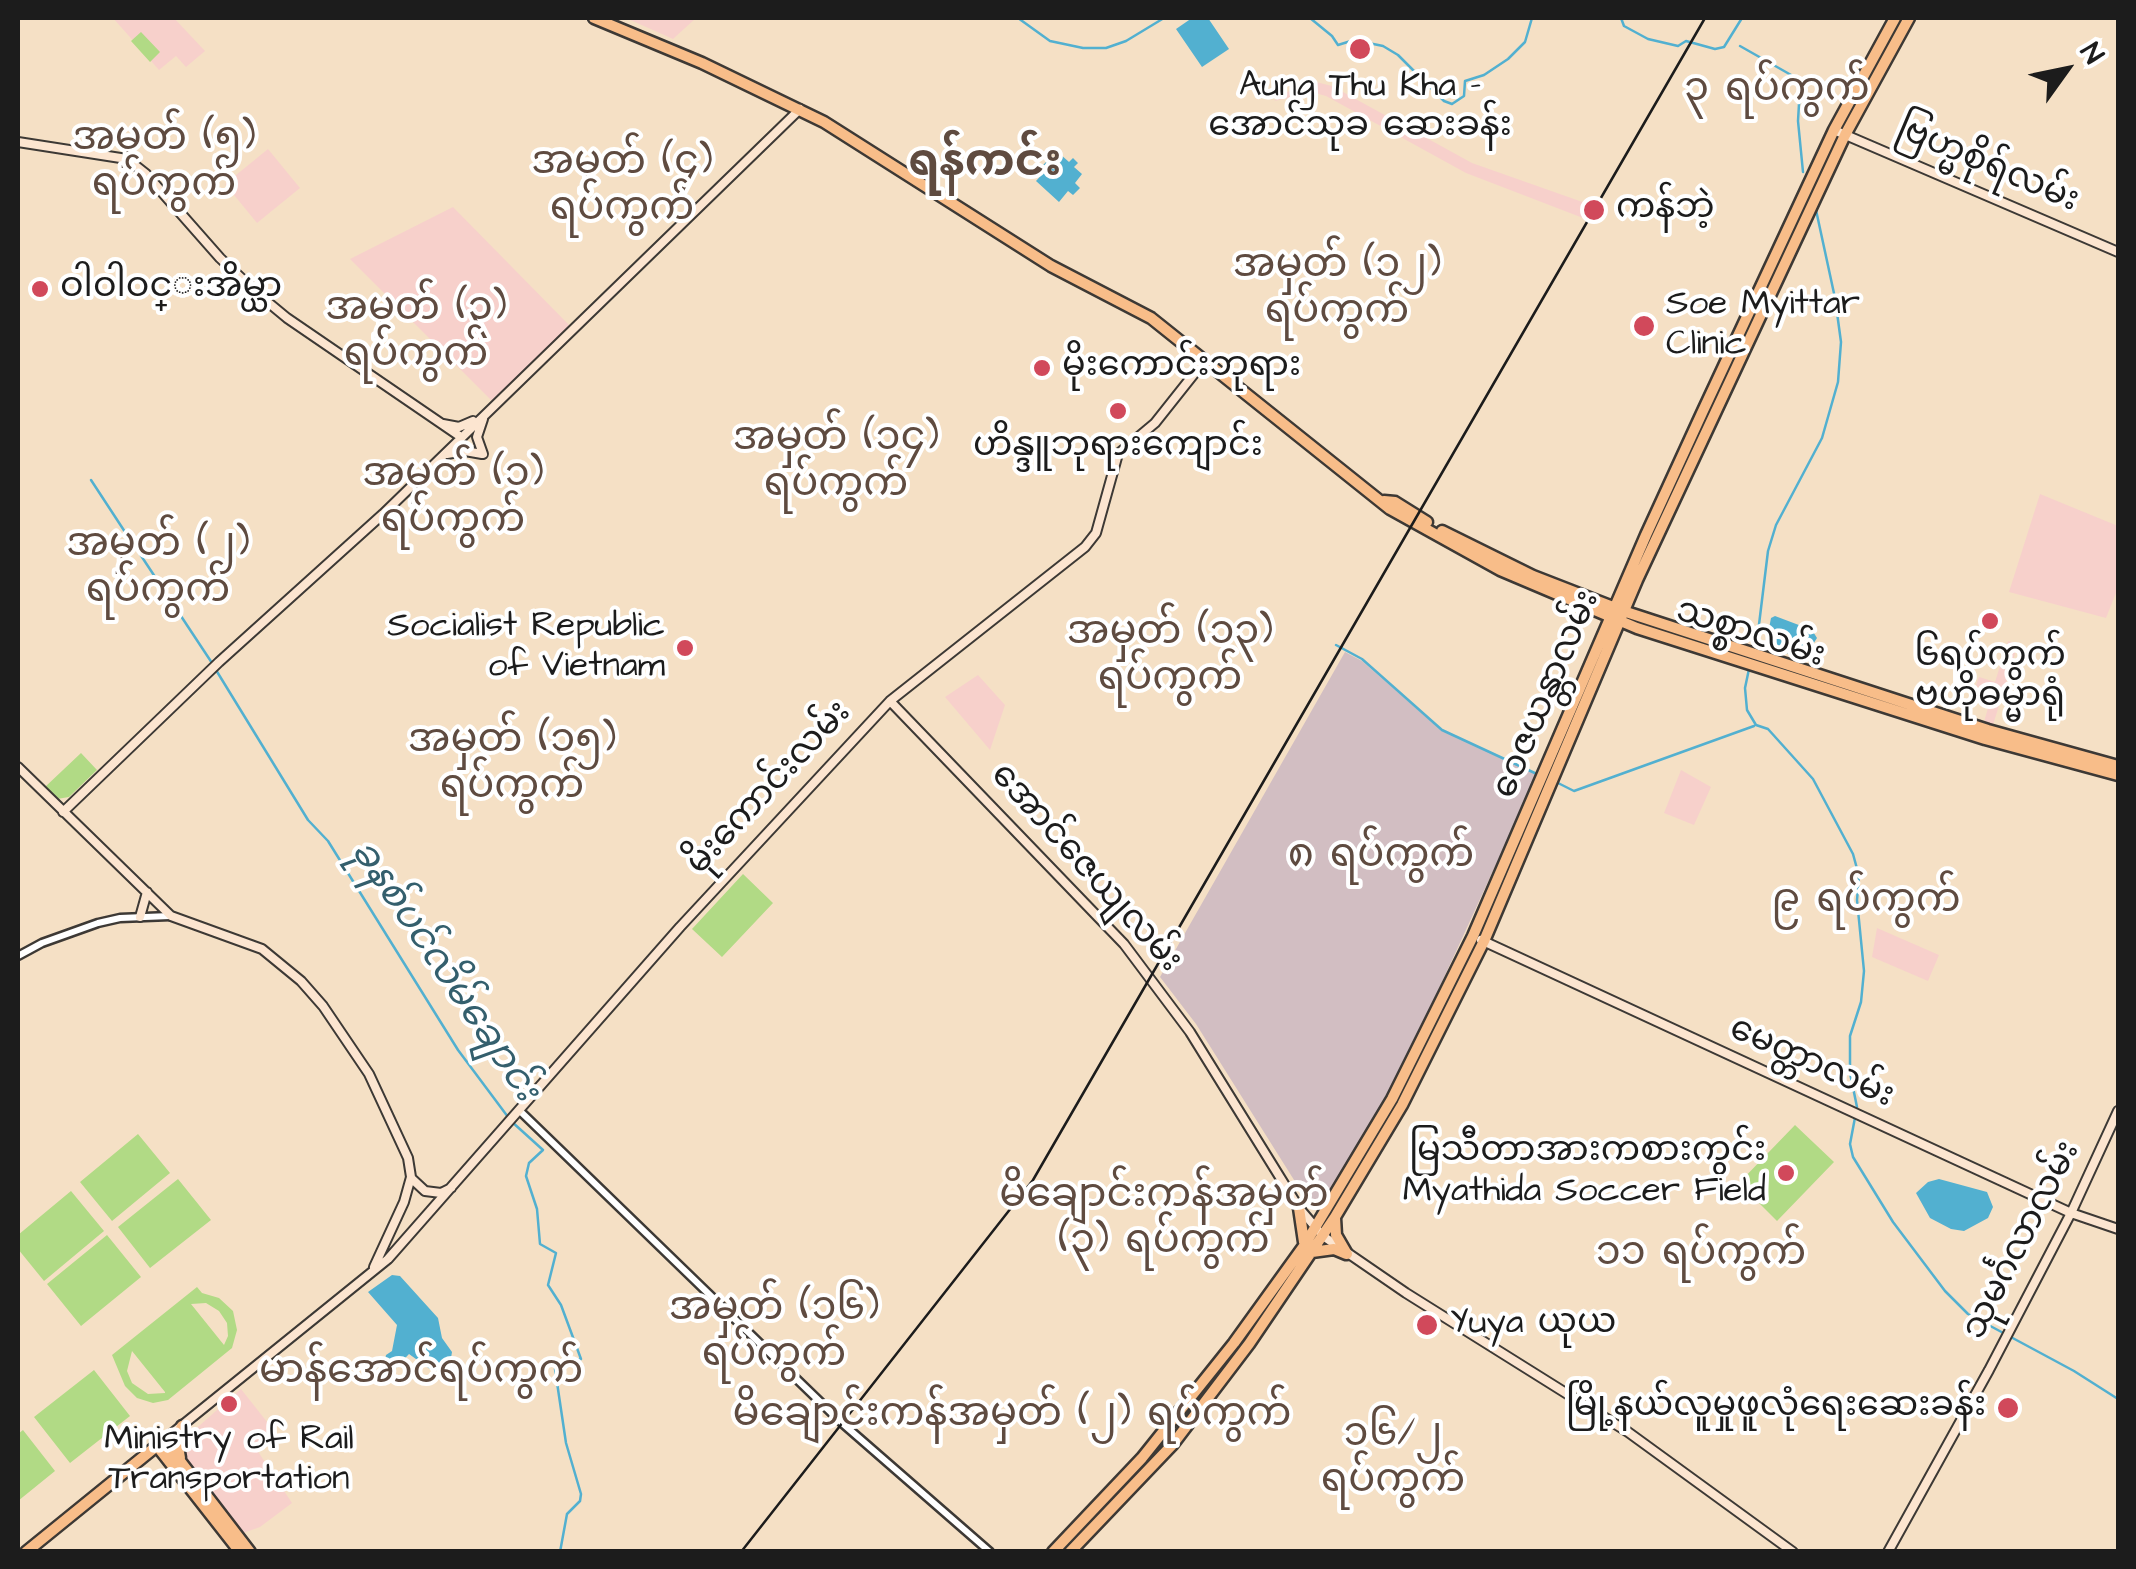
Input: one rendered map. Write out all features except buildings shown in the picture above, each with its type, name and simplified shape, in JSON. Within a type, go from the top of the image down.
[{"type":"main road","name":"သစ္စာလမ်း","points":[[594,18],[611,21],[696,56],[702,63],[800,110],[1051,266],[1151,318],[1408,520],[1488,564],[1617,615],[1985,739],[2118,775]]},
{"type":"main road","name":"ဝေဇယန္တာလမ်း","points":[[1070,1552],[1191,1421],[1332,1212],[1397,1102],[1479,939],[1632,579],[1895,18]]},
{"type":"main road","name":"ဝေဇယန္တာလမ်း","points":[[1840,133],[1908,18]]},
{"type":"main road","points":[[63,812],[485,415],[800,110]]},
{"type":"main road","name":"ဗြဟ္မစိုရ်လမ်း","points":[[1840,133],[2118,252]]},
{"type":"main road","points":[[18,142],[110,154],[137,166],[220,258],[267,301],[461,437]]},
{"type":"main road","name":"မိုးကောင်းလမ်း","points":[[160,1443],[401,1247],[690,915],[890,701],[1085,547],[1096,533],[1118,454],[1155,422],[1205,360]]},
{"type":"main road","points":[[439,423],[459,427],[485,415]]},
{"type":"main road","points":[[443,455],[465,451],[483,454],[477,437],[485,415]]},
{"type":"main road","points":[[439,423],[447,438],[443,455]]},
{"type":"main road","points":[[1604,645],[1596,606],[1632,579]]},
{"type":"main road","points":[[1604,645],[1623,629],[1640,623],[1632,579]]},
{"type":"main road","name":"သစ္စာလမ်း","points":[[1640,623],[2118,766]]},
{"type":"main road","name":"အောင်ဇေယျလမ်း","points":[[890,701],[1124,944],[1190,1032],[1299,1208],[1319,1232],[1346,1254],[1590,1408],[1793,1552]]},
{"type":"main road","points":[[18,766],[172,916],[251,943],[273,956],[324,1006],[369,1074],[404,1146],[410,1177],[390,1237],[372,1270]]},
{"type":"main road","points":[[140,918],[147,892]]},
{"type":"main road","name":"မေတ္တာလမ်း","points":[[1479,939],[2071,1214],[2118,1229]]},
{"type":"main road","name":"သုမင်္ဂလာလမ်း","points":[[1888,1552],[2071,1214],[2118,1111]]},
{"type":"main road","points":[[410,1177],[434,1193],[455,1186]]},
{"type":"main road","points":[[1299,1208],[1314,1216],[1332,1212],[1336,1235],[1346,1254]]},
{"type":"main road","points":[[1299,1208],[1308,1249],[1334,1249],[1346,1254]]},
{"type":"main road","name":"ဝေဇယန္တာလမ်း","points":[[1054,1552],[1180,1413],[1308,1249]]},
{"type":"main road","points":[[1180,1413],[1191,1421]]},
{"type":"main road","points":[[182,1426],[178,1452],[188,1479]]},
{"type":"main road","points":[[26,1552],[160,1443],[250,1552]]},
{"type":"main road","points":[[138,1460],[166,1464],[188,1479]]},
{"type":"main road","points":[[226,1525],[240,1552]]},
{"type":"street","points":[[18,956],[82,927],[120,918],[172,916]]},
{"type":"street","points":[[518,1114],[842,1423],[990,1552]]},
{"type":"shaded area","points":[[113,18],[174,18],[205,51],[186,67],[176,56],[159,70]]},
{"type":"shaded area","points":[[626,18],[696,18],[673,39]]},
{"type":"shaded area","points":[[1303,82],[1332,86],[1472,163],[1591,205],[1583,218],[1466,173],[1326,96],[1315,93],[1274,101]]},
{"type":"shaded area","points":[[268,149],[300,188],[257,223],[225,184]]},
{"type":"shaded area","points":[[453,207],[570,326],[492,401],[350,259]]},
{"type":"shaded area","points":[[2040,494],[2118,526],[2118,588],[2106,618],[2009,592]]},
{"type":"shaded area","points":[[2008,641],[2018,644],[1993,725],[1984,722],[1990,701],[1976,685],[1979,677],[1995,682]]},
{"type":"shaded area","points":[[1345,652],[1362,661],[1441,730],[1537,775],[1408,1056],[1343,1173],[1318,1208],[1311,1207],[1196,1024],[1160,977]]},
{"type":"shaded area","points":[[978,675],[1005,705],[990,750],[945,697]]},
{"type":"shaded area","points":[[1681,770],[1711,787],[1694,825],[1664,813]]},
{"type":"shaded area","points":[[1877,928],[1939,955],[1928,981],[1872,957]]},
{"type":"shaded area","points":[[241,1389],[275,1432],[255,1447],[292,1503],[260,1527],[243,1533],[184,1457],[183,1440]]},
{"type":"green space","points":[[141,32],[160,52],[150,62],[131,41]]},
{"type":"green space","points":[[81,753],[97,770],[69,797],[57,799],[45,787]]},
{"type":"green space","points":[[743,874],[773,903],[722,957],[692,929]]},
{"type":"green space","name":"မြသီတာအားကစားကွင်း Myathida Soccer Field","points":[[1795,1125],[1834,1162],[1777,1221],[1739,1183]]},
{"type":"green space","points":[[138,1134],[170,1173],[112,1221],[80,1182]]},
{"type":"green space","points":[[178,1179],[211,1220],[150,1268],[118,1227]]},
{"type":"green space","points":[[71,1191],[104,1231],[44,1281],[18,1249],[18,1235]]},
{"type":"green space","points":[[107,1235],[141,1277],[81,1326],[47,1284]]},
{"type":"green space","points":[[197,1287],[202,1293],[219,1298],[233,1311],[237,1330],[232,1348],[168,1400],[153,1403],[137,1398],[125,1386],[112,1355]],"holes":[[[206,1303],[219,1311],[227,1323],[224,1345],[191,1304]],[[132,1351],[165,1392],[165,1393],[148,1394],[132,1383],[127,1371]]]},
{"type":"green space","points":[[94,1370],[130,1416],[70,1463],[34,1417]]},
{"type":"green space","points":[[23,1430],[55,1471],[18,1501],[18,1434]]},
{"type":"water","points":[[1192,18],[1208,18],[1229,49],[1202,67],[1176,29]]},
{"type":"water","points":[[1060,154],[1069,162],[1073,158],[1078,163],[1074,167],[1082,174],[1075,183],[1080,188],[1073,195],[1068,191],[1059,202],[1036,181],[1046,170],[1042,166]]},
{"type":"water","points":[[1775,616],[1812,630],[1817,638],[1803,660],[1766,644],[1771,618]]},
{"type":"water","points":[[1939,1179],[1987,1192],[1993,1207],[1988,1218],[1964,1231],[1930,1218],[1916,1193],[1928,1182]]},
{"type":"water","points":[[392,1275],[400,1276],[438,1318],[442,1338],[452,1352],[450,1364],[434,1372],[409,1354],[394,1370],[384,1364],[386,1355],[392,1351],[397,1325],[368,1292]]},
{"type":"waterway","points":[[1018,18],[1050,41],[1083,48],[1106,48],[1126,41],[1164,18]]},
{"type":"waterway","points":[[1310,18],[1338,45],[1354,40],[1383,46],[1398,55],[1444,101],[1452,104],[1464,96],[1465,81],[1484,75],[1525,42],[1532,18]]},
{"type":"waterway","points":[[1621,18],[1624,26],[1648,39],[1678,46],[1686,41],[1715,49],[1724,47],[1742,18]]},
{"type":"waterway","points":[[1740,46],[1807,84],[1799,104],[1798,121],[1803,172]]},
{"type":"waterway","points":[[1756,649],[1768,551],[1776,525],[1822,438],[1838,382],[1841,342],[1816,210]]},
{"type":"waterway","name":"ခုနစ်ပင်လိမ်ချောင်း","points":[[91,480],[127,535]]},
{"type":"waterway","name":"ခုနစ်ပင်လိမ်ချောင်း","points":[[130,539],[212,663]]},
{"type":"waterway","points":[[1336,645],[1362,659],[1442,730],[1539,775]]},
{"type":"waterway","points":[[1749,669],[1745,688],[1747,710],[1756,725],[1768,729],[1813,779],[1853,854],[1859,876],[1857,900],[1864,971],[1861,1002],[1850,1036],[1850,1073],[1857,1107],[1850,1144],[1853,1157],[1893,1222],[1945,1291],[1968,1314],[2118,1399]]},
{"type":"waterway","name":"ခုနစ်ပင်လိမ်ချောင်း","points":[[216,670],[458,1050],[511,1121],[543,1150],[529,1163],[526,1176],[537,1209],[540,1244],[556,1253],[548,1285],[561,1305],[581,1359],[555,1369],[566,1443],[581,1494],[580,1501],[567,1514],[560,1552]]},
{"type":"waterway","points":[[1556,782],[1574,791],[1754,726]]},
{"type":"railway","points":[[741,1552],[1033,1180],[1705,18]]},
{"type":"place","name":"Aung Thu Kha - အောင်သုခ ဆေးခန်း","points":[[1360,49]]},
{"type":"place","name":"ကန်ဘဲ့","points":[[1594,210]]},
{"type":"place","name":"ဝါဝါဝင္းအိမ္ယာ","points":[[40,289]]},
{"type":"place","name":"Soe Myittar Clinic","points":[[1644,326]]},
{"type":"place","name":"မိုးကောင်းဘုရား","points":[[1042,368]]},
{"type":"place","name":"ဟိန္ဒူဘုရားကျောင်း","points":[[1118,411]]},
{"type":"place","name":"၆ရပ်ကွက် ဗဟိုဓမ္မာရုံ","points":[[1990,621]]},
{"type":"place","name":"Socialist Republic of Vietnam","points":[[685,648]]},
{"type":"place","name":"မြသီတာအားကစားကွင်း Myathida Soccer Field","points":[[1786,1173]]},
{"type":"place","name":"Yuya ယုယ","points":[[1427,1325]]},
{"type":"place","name":"Ministry of Rail Transportation","points":[[229,1404]]},
{"type":"place","name":"မြို့နယ်လူမှုဖူလုံရေးဆေးခန်း","points":[[2008,1408]]},
{"type":"district","name":"၃ ရပ်ကွက်","points":[[1777,92]]},
{"type":"district","name":"အမှတ် (၅) ရပ်ကွက်","points":[[164,164]]},
{"type":"district","name":"ရန်ကင်း","points":[[985,166]]},
{"type":"district","name":"အမှတ် (၄) ရပ်ကွက်","points":[[622,188]]},
{"type":"district","name":"အမှတ် (၁၂) ရပ်ကွက်","points":[[1337,291]]},
{"type":"district","name":"အမှတ် (၃) ရပ်ကွက်","points":[[416,334]]},
{"type":"district","name":"အမှတ် (၁၄) ရပ်ကွက်","points":[[836,464]]},
{"type":"district","name":"အမှတ် (၁) ရပ်ကွက်","points":[[453,500]]},
{"type":"district","name":"အမှတ် (၂) ရပ်ကွက်","points":[[158,570]]},
{"type":"district","name":"အမှတ် (၁၃) ရပ်ကွက်","points":[[1170,658]]},
{"type":"district","name":"အမှတ် (၁၅) ရပ်ကွက်","points":[[512,766]]},
{"type":"district","name":"၈ ရပ်ကွက်","points":[[1381,858]]},
{"type":"district","name":"၉ ရပ်ကွက်","points":[[1866,903]]},
{"type":"district","name":"မိချောင်းကန်အမှတ် (၃) ရပ်ကွက်","points":[[1164,1221]]},
{"type":"district","name":"၁၁ ရပ်ကွက်","points":[[1701,1256]]},
{"type":"district","name":"အမှတ် (၁၆) ရပ်ကွက်","points":[[774,1334]]},
{"type":"district","name":"မာန်အောင်ရပ်ကွက်","points":[[421,1374]]},
{"type":"district","name":"မိချောင်းကန်အမှတ် (၂) ရပ်ကွက်","points":[[1012,1417]]},
{"type":"district","name":"၁၆/၂ ရပ်ကွက်","points":[[1393,1460]]}]
